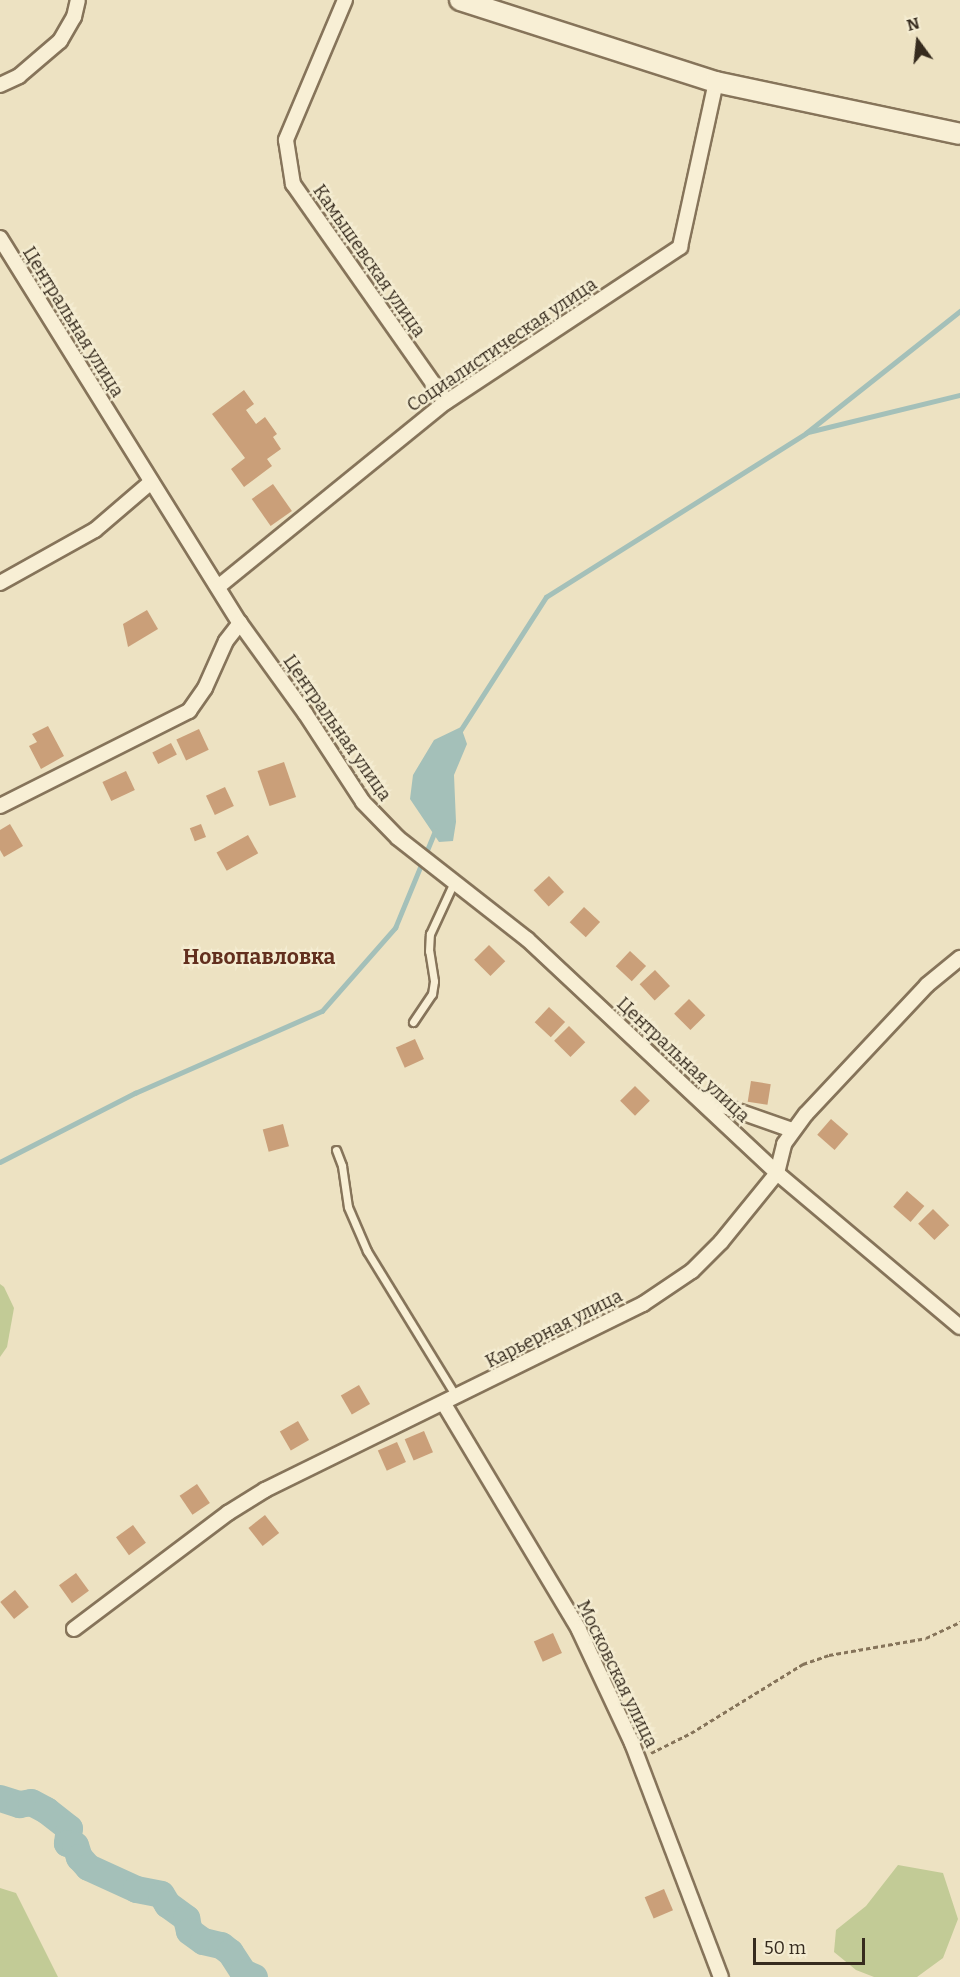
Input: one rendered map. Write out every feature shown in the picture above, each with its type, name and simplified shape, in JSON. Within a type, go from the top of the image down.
[{"type":"street","points":[[0,85],[20,76],[60,41],[74,17],[78,0]]},
{"type":"street","name":"Камышевская улица","points":[[345,0],[286,140],[293,184],[446,402]]},
{"type":"street","points":[[460,0],[716,82],[960,135]]},
{"type":"street","name":"Социалистическая улица","points":[[218,587],[446,402],[680,247],[716,82]]},
{"type":"street","name":"Центральная улица","points":[[0,238],[240,622],[305,713],[363,802],[398,838],[443,870],[527,939],[777,1173],[960,1327]]},
{"type":"street","points":[[0,582],[95,530],[151,482]]},
{"type":"street","points":[[0,806],[189,711],[205,688],[226,641],[240,622]]},
{"type":"street","name":"Карьерная улица","points":[[74,1629],[228,1513],[265,1490],[644,1305],[692,1270],[721,1242],[777,1173],[784,1144],[792,1130],[927,985],[960,958]]},
{"type":"street","points":[[694,1095],[792,1130]]},
{"type":"street","name":"Московская улица","points":[[444,1404],[579,1630],[638,1759],[721,1977]]},
{"type":"lane","points":[[413,1022],[432,994],[434,981],[429,951],[430,934],[455,880]]},
{"type":"lane","points":[[336,1150],[342,1166],[348,1207],[367,1251],[457,1398]]},
{"type":"path","points":[[638,1759],[691,1733],[804,1664],[829,1654],[926,1638],[960,1622]]},
{"type":"green space","points":[[0,1284],[4,1287],[14,1308],[7,1347],[0,1357]]},
{"type":"green space","points":[[898,1865],[943,1873],[958,1919],[943,1958],[917,1977],[874,1977],[856,1970],[834,1952],[836,1930],[866,1906]]},
{"type":"green space","points":[[0,1888],[16,1893],[58,1977],[0,1977]]},
{"type":"water","points":[[461,727],[467,744],[454,775],[456,822],[453,841],[439,842],[410,799],[413,775],[434,740]]},
{"type":"building","points":[[244,390],[254,404],[246,410],[256,424],[265,417],[277,434],[273,437],[281,449],[267,459],[272,466],[244,487],[231,469],[245,458],[212,414]]},
{"type":"building","points":[[273,484],[292,511],[271,526],[252,499]]},
{"type":"building","points":[[147,610],[158,629],[128,647],[123,624]]},
{"type":"building","points":[[48,726],[64,756],[41,769],[29,746],[37,742],[32,734]]},
{"type":"building","points":[[199,729],[209,750],[186,760],[176,740]]},
{"type":"building","points":[[171,743],[177,755],[158,764],[152,753]]},
{"type":"building","points":[[284,762],[296,797],[270,806],[258,771]]},
{"type":"building","points":[[126,771],[135,790],[111,801],[102,782]]},
{"type":"building","points":[[225,787],[234,806],[215,815],[206,796]]},
{"type":"building","points":[[10,824],[23,846],[4,857],[0,850],[0,830]]},
{"type":"building","points":[[201,824],[206,837],[195,841],[190,828]]},
{"type":"building","points":[[248,835],[258,853],[227,871],[217,852]]},
{"type":"building","points":[[549,876],[564,892],[549,906],[534,890]]},
{"type":"building","points":[[584,907],[600,922],[586,937],[570,922]]},
{"type":"building","points":[[489,945],[505,961],[490,976],[474,960]]},
{"type":"building","points":[[630,951],[646,966],[632,981],[616,966]]},
{"type":"building","points":[[655,970],[670,986],[655,1000],[640,984]]},
{"type":"building","points":[[689,999],[705,1015],[690,1030],[674,1014]]},
{"type":"building","points":[[549,1007],[565,1022],[551,1037],[535,1022]]},
{"type":"building","points":[[569,1026],[585,1042],[570,1057],[554,1041]]},
{"type":"building","points":[[415,1039],[424,1059],[405,1068],[396,1048]]},
{"type":"building","points":[[751,1081],[771,1084],[767,1105],[748,1102]]},
{"type":"building","points":[[635,1086],[650,1101],[635,1116],[620,1101]]},
{"type":"building","points":[[831,1119],[848,1134],[835,1150],[817,1135]]},
{"type":"building","points":[[283,1124],[289,1146],[269,1152],[263,1129]]},
{"type":"building","points":[[907,1191],[924,1206],[911,1222],[893,1207]]},
{"type":"building","points":[[933,1209],[949,1225],[934,1240],[918,1224]]},
{"type":"building","points":[[359,1385],[370,1404],[352,1415],[341,1396]]},
{"type":"building","points":[[298,1421],[309,1440],[291,1451],[280,1432]]},
{"type":"building","points":[[424,1431],[433,1452],[414,1460],[405,1439]]},
{"type":"building","points":[[397,1442],[406,1462],[387,1471],[378,1451]]},
{"type":"building","points":[[197,1484],[210,1503],[192,1515],[180,1496]]},
{"type":"building","points":[[265,1515],[279,1533],[263,1546],[248,1528]]},
{"type":"building","points":[[133,1525],[146,1543],[129,1555],[116,1537]]},
{"type":"building","points":[[76,1573],[89,1591],[72,1603],[59,1585]]},
{"type":"building","points":[[15,1590],[29,1607],[14,1619],[0,1602]]},
{"type":"building","points":[[553,1633],[562,1653],[543,1662],[534,1642]]},
{"type":"building","points":[[664,1889],[673,1910],[654,1918],[645,1897]]},
{"type":"waterway","points":[[460,731],[546,597],[806,433],[960,311]]},
{"type":"waterway","points":[[808,432],[960,395]]},
{"type":"waterway","points":[[0,1162],[135,1093],[322,1011],[395,928],[435,831]]},
{"type":"waterway","points":[[0,1798],[19,1804],[31,1802],[46,1810],[69,1828],[67,1843],[75,1845],[79,1857],[88,1867],[136,1889],[161,1894],[167,1904],[186,1918],[189,1931],[203,1941],[221,1945],[230,1952],[243,1972],[254,1977]]},
{"type":"district","name":"Новопавловка","points":[[259,957]]}]
